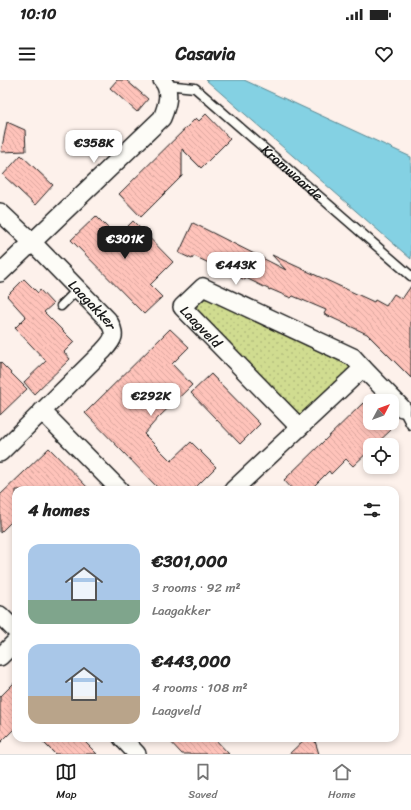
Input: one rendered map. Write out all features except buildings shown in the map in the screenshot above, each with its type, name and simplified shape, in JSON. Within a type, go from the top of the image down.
[{"type":"street","name":"Kromwaarde","points":[[0,273],[162,118],[168,103],[167,82]]},
{"type":"street","name":"Laagakker","points":[[0,212],[78,289],[108,320],[114,329],[114,339],[103,351],[0,453]]},
{"type":"street","name":"Laagveld","points":[[299,427],[182,306],[202,287],[353,357],[402,408]]},
{"type":"street","points":[[237,486],[363,368]]},
{"type":"street","points":[[42,411],[116,486]]},
{"type":"street","points":[[0,615],[12,627]]},
{"type":"street","points":[[0,657],[12,645]]},
{"type":"street","points":[[126,742],[137,754]]},
{"type":"lane","name":"Kromwaarde","points":[[167,82],[195,88],[411,276]]},
{"type":"lane","points":[[61,306],[78,289]]},
{"type":"lane","points":[[402,408],[411,425]]},
{"type":"green space","points":[[205,299],[213,300],[347,365],[351,369],[300,416],[195,311],[198,305]]},
{"type":"water","points":[[206,80],[244,80],[411,157],[411,259]]}]
